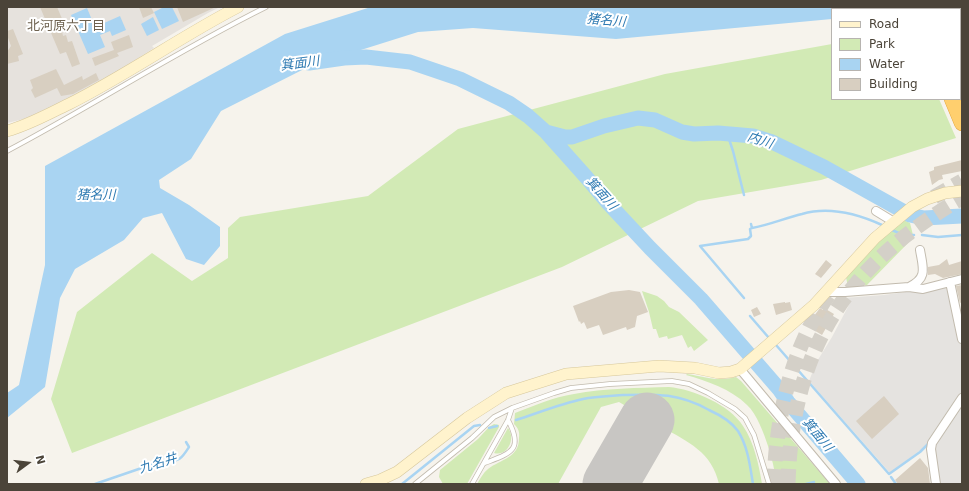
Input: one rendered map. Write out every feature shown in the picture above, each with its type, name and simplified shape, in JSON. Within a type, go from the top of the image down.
[{"type":"highway","points":[[952,100],[962,123]]},
{"type":"street","points":[[7,131],[33,122],[94,91],[238,7]]},
{"type":"street","points":[[366,484],[380,480],[397,472],[467,418],[506,393],[566,374],[659,366],[690,367],[719,373],[741,369],[827,292],[866,247],[896,220],[920,201],[945,193],[962,191]]},
{"type":"street","points":[[876,211],[896,220]]},
{"type":"street","points":[[909,287],[917,282],[922,275],[923,269],[920,250]]},
{"type":"street","points":[[827,292],[909,287],[923,288],[962,279]]},
{"type":"street","points":[[950,282],[962,339]]},
{"type":"street","points":[[741,369],[836,484]]},
{"type":"street","points":[[936,484],[931,449],[932,443],[962,398]]},
{"type":"lane","points":[[7,151],[47,130],[223,28],[266,7]]},
{"type":"lane","points":[[415,484],[472,438],[494,418],[512,408],[560,391],[587,386],[672,381],[689,384],[708,393],[735,409],[745,418],[754,435],[769,484]]},
{"type":"lane","points":[[472,484],[508,420],[512,408]]},
{"type":"lane","points":[[485,463],[507,454],[512,450],[515,443],[515,435],[508,420]]},
{"type":"shaded area","points":[[7,7],[220,7],[152,46],[154,48],[98,84],[28,118],[7,123]]},
{"type":"shaded area","points":[[949,286],[962,345],[962,392],[928,443],[890,473],[809,381],[816,363],[850,303],[844,298],[884,295]]},
{"type":"shaded area","points":[[962,400],[962,484],[939,484],[933,444]]},
{"type":"green space","points":[[831,44],[831,100],[939,100],[956,138],[821,180],[698,201],[562,267],[72,453],[51,399],[77,312],[152,253],[192,281],[228,258],[228,228],[240,217],[368,196],[458,129],[665,74]]},
{"type":"green space","points":[[904,220],[910,223],[914,239],[909,241],[867,285],[848,287],[846,277],[885,235]]},
{"type":"green space","points":[[642,291],[657,296],[669,307],[679,312],[708,340],[694,351],[691,346],[688,348],[682,335],[668,339],[667,336],[659,338],[656,329],[653,329]]},
{"type":"green space","points":[[686,375],[717,379],[736,377],[830,484],[776,483],[773,464],[766,441],[760,424],[751,409],[734,394],[710,383]]},
{"type":"green space","points":[[679,388],[710,399],[737,418],[747,432],[753,446],[762,484],[719,484],[716,473],[711,464],[698,449],[619,402],[601,407],[558,484],[477,484],[488,469],[513,454],[516,450],[519,434],[518,429],[514,424],[515,413],[566,395],[622,389]]},
{"type":"green space","points":[[494,424],[499,425],[499,427],[467,484],[443,484],[439,477],[440,470]]},
{"type":"green space","points":[[508,428],[511,437],[509,446],[503,452],[494,453]]},
{"type":"water","points":[[164,7],[172,7],[179,21],[162,29],[154,12]]},
{"type":"water","name":"猪名川","points":[[371,7],[958,7],[831,8],[831,19],[616,39],[473,28],[418,32],[310,66],[221,111],[191,159],[159,180],[160,188],[189,205],[220,227],[220,246],[204,265],[186,259],[162,213],[143,218],[124,240],[75,269],[60,298],[45,387],[7,418],[7,393],[19,385],[45,265],[45,166],[285,34]]},
{"type":"water","points":[[87,8],[95,27],[120,16],[126,30],[112,36],[110,31],[100,35],[105,47],[88,54],[71,15]]},
{"type":"water","points":[[153,17],[159,30],[147,36],[141,24]]},
{"type":"building","points":[[40,7],[57,7],[63,21],[60,22],[63,36],[66,35],[68,42],[72,41],[80,64],[72,67],[66,52],[60,54]]},
{"type":"building","points":[[139,7],[151,7],[154,13],[143,18]]},
{"type":"building","points":[[177,7],[216,7],[183,22]]},
{"type":"building","points":[[13,29],[23,54],[18,56],[19,61],[7,64],[7,52],[11,46],[7,31]]},
{"type":"building","points":[[129,35],[133,47],[117,53],[119,56],[95,66],[92,58],[114,50],[111,42]]},
{"type":"building","points":[[56,69],[64,85],[82,76],[83,80],[96,73],[99,80],[73,94],[61,96],[57,88],[35,98],[31,90],[33,88],[30,80]]},
{"type":"building","points":[[962,160],[962,171],[942,175],[943,179],[932,185],[929,172],[934,170],[934,167]]},
{"type":"building","points":[[947,259],[949,265],[962,261],[962,274],[943,278],[935,274],[928,275],[928,267],[939,265]]},
{"type":"building","points":[[826,260],[832,265],[821,278],[815,274]]},
{"type":"building","points":[[962,285],[962,302],[960,303],[956,286]]},
{"type":"building","points":[[629,290],[640,292],[648,312],[637,316],[635,327],[627,330],[626,327],[603,335],[599,325],[587,329],[584,322],[581,324],[580,321],[579,322],[573,306],[611,292]]},
{"type":"building","points":[[790,302],[792,310],[776,315],[773,304]]},
{"type":"building","points":[[757,307],[761,314],[754,317],[751,310]]},
{"type":"building","points":[[820,308],[823,310],[824,308],[834,314],[822,335],[812,329],[818,319],[814,316]]},
{"type":"building","points":[[884,396],[899,414],[872,439],[856,421]]},
{"type":"building","points":[[920,458],[928,468],[930,484],[898,484],[895,480]]},
{"type":"waterway","name":"箕面川","points":[[309,63],[344,58],[366,57],[410,62],[460,79],[509,103],[528,116],[546,132],[608,203],[701,299],[779,389],[788,402],[858,484]]},
{"type":"waterway","name":"内川","points":[[546,132],[565,137],[572,137],[604,126],[638,118],[655,120],[682,132],[694,134],[718,133],[753,136],[772,142],[824,167],[910,215],[924,218],[962,216]]},
{"type":"waterway","points":[[727,133],[744,195]]},
{"type":"waterway","points":[[751,224],[752,228],[802,214],[833,211],[843,212],[882,225]]},
{"type":"waterway","points":[[744,298],[700,246],[748,239],[751,236],[750,229],[752,228]]},
{"type":"waterway","points":[[892,230],[903,235],[914,235]]},
{"type":"waterway","points":[[922,235],[938,237],[962,235]]},
{"type":"waterway","points":[[750,316],[769,338]]},
{"type":"waterway","points":[[776,345],[889,474],[920,452],[928,444]]},
{"type":"waterway","points":[[516,420],[566,403],[593,397],[657,395],[687,400],[717,414],[729,421],[735,427],[746,450],[753,484]]},
{"type":"waterway","points":[[402,484],[474,426],[480,425]]},
{"type":"waterway","points":[[489,428],[497,426]]},
{"type":"waterway","name":"九名井","points":[[95,484],[165,460],[174,461],[180,459],[189,447],[186,442]]},
{"type":"waterway","points":[[891,477],[896,484]]},
{"type":"waterway","points":[[806,484],[814,482]]},
{"type":"runway","points":[[610,484],[647,420]]},
{"type":"tunnel","points":[[934,197],[962,181]]},
{"type":"tunnel","points":[[788,484],[792,436],[801,392],[814,352],[833,316],[857,282],[886,252],[921,224],[962,198]]},
{"type":"tunnel","points":[[774,484],[778,432],[789,381],[807,332],[819,309],[834,287]]},
{"type":"district","name":"北河原六丁目","points":[[66,27]]}]
